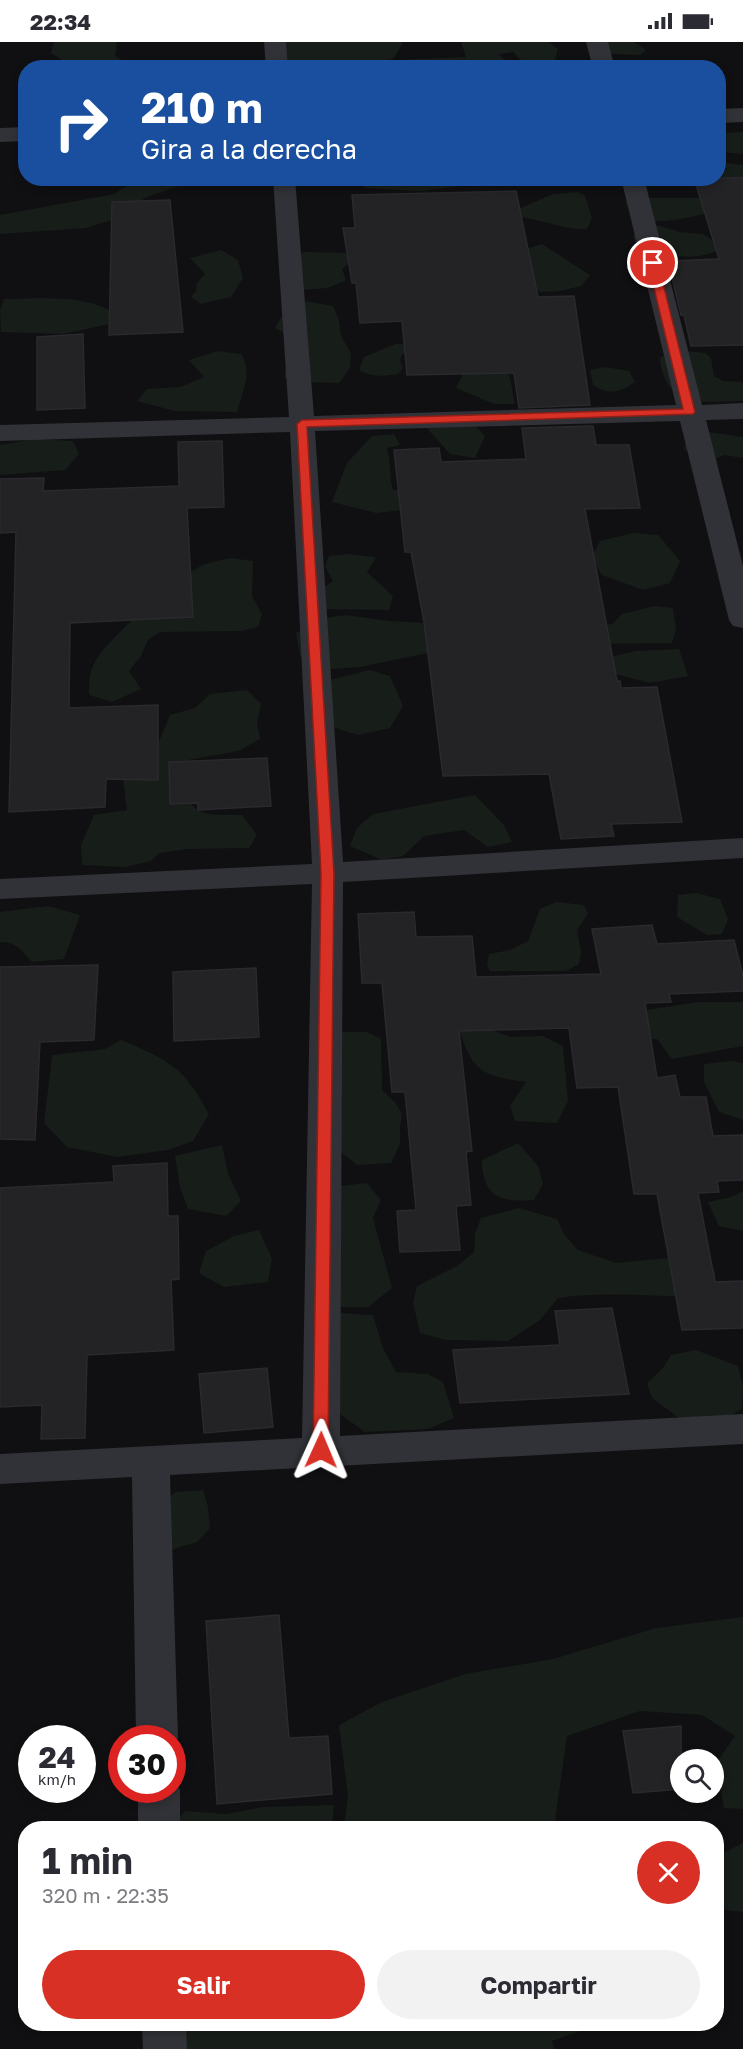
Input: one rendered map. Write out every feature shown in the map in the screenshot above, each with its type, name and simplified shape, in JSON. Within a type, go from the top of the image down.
[{"type":"street","points":[[275,42],[276,60]]},
{"type":"street","points":[[597,42],[602,60]]},
{"type":"street","points":[[726,116],[743,115]]},
{"type":"street","points":[[0,135],[18,134]]},
{"type":"street","points":[[285,186],[302,424],[328,873],[321,1450]]},
{"type":"street","points":[[634,186],[743,620]]},
{"type":"street","points":[[0,433],[743,411]]},
{"type":"street","points":[[0,889],[328,873],[743,848]]},
{"type":"street","points":[[0,1469],[743,1429]]},
{"type":"street","points":[[151,1460],[157,1725]]},
{"type":"street","points":[[159,1803],[159,1821]]},
{"type":"street","points":[[164,2031],[165,2049]]},
{"type":"shaded area","points":[[54,42],[117,42],[115,56],[122,60],[62,60],[51,53]]},
{"type":"shaded area","points":[[278,42],[403,42],[394,58],[389,60],[280,60]]},
{"type":"shaded area","points":[[461,42],[549,42],[558,49],[555,60],[520,60],[514,52],[498,54],[506,60],[398,60],[466,57]]},
{"type":"shaded area","points":[[588,42],[634,42],[646,50],[640,55],[591,53]]},
{"type":"shaded area","points":[[743,132],[743,154],[726,153],[726,133]]},
{"type":"shaded area","points":[[726,163],[743,165],[743,211],[718,211],[676,220],[650,221],[631,212],[626,203],[634,198],[716,198],[717,186],[726,186]]},
{"type":"shaded area","points":[[126,186],[179,186],[144,198],[134,213],[86,228],[0,234],[0,215],[114,194]]},
{"type":"shaded area","points":[[364,186],[460,186],[421,191],[365,188]]},
{"type":"shaded area","points":[[578,192],[585,196],[592,218],[587,229],[570,228],[520,217],[516,210],[553,194]]},
{"type":"shaded area","points":[[639,225],[660,226],[680,232],[703,234],[722,247],[693,257],[640,251],[633,237]]},
{"type":"shaded area","points":[[542,244],[590,275],[581,286],[561,291],[540,292],[524,282],[514,253]]},
{"type":"shaded area","points":[[221,250],[238,260],[243,278],[231,297],[201,304],[191,297],[196,291],[197,283],[205,274],[190,258]]},
{"type":"shaded area","points":[[303,252],[356,253],[350,263],[342,269],[346,280],[328,288],[299,290],[290,265]]},
{"type":"shaded area","points":[[51,298],[83,301],[98,305],[124,321],[63,334],[1,332],[0,310],[4,299]]},
{"type":"shaded area","points":[[286,300],[333,306],[339,320],[341,336],[351,353],[350,368],[339,383],[300,382],[284,378],[294,338],[275,328],[285,311]]},
{"type":"shaded area","points":[[395,344],[406,344],[417,353],[402,354],[400,361],[403,368],[398,374],[373,375],[359,370],[364,357]]},
{"type":"shaded area","points":[[218,351],[241,354],[244,361],[245,383],[237,412],[175,411],[137,401],[147,389],[180,387],[204,377],[189,360]]},
{"type":"shaded area","points":[[686,351],[705,353],[711,358],[714,376],[723,381],[743,382],[743,401],[699,401],[686,399],[675,393],[664,376],[660,358],[668,353]]},
{"type":"shaded area","points":[[468,364],[505,368],[511,381],[515,404],[494,404],[456,388]]},
{"type":"shaded area","points":[[605,367],[629,371],[635,382],[625,388],[604,391],[593,385],[590,370]]},
{"type":"shaded area","points":[[425,426],[476,427],[485,436],[475,458],[450,454]]},
{"type":"shaded area","points":[[701,431],[743,437],[743,458],[724,455],[706,463],[684,449],[688,435]]},
{"type":"shaded area","points":[[394,434],[400,445],[387,448],[393,490],[430,491],[413,509],[376,513],[332,502],[347,463],[372,436]]},
{"type":"shaded area","points":[[35,439],[73,441],[79,454],[65,470],[0,475],[0,445]]},
{"type":"shaded area","points":[[633,533],[658,535],[680,561],[670,583],[643,590],[602,575],[592,557],[600,541]]},
{"type":"shaded area","points":[[348,554],[376,557],[367,572],[393,596],[389,610],[322,609],[306,599],[333,581],[325,567],[329,556]]},
{"type":"shaded area","points":[[230,558],[253,561],[252,596],[262,614],[258,627],[242,631],[160,632],[148,640],[141,656],[129,671],[141,689],[112,702],[89,695],[89,681],[94,664],[115,637],[162,594],[192,571],[203,565]]},
{"type":"shaded area","points":[[654,606],[673,608],[676,630],[672,643],[577,644],[592,626],[613,624],[622,614]]},
{"type":"shaded area","points":[[346,615],[389,621],[499,627],[442,650],[360,667],[317,670],[300,655],[296,633],[325,618]]},
{"type":"shaded area","points":[[679,649],[688,676],[650,683],[600,670],[605,658],[636,651]]},
{"type":"shaded area","points":[[370,670],[390,676],[403,706],[390,728],[358,735],[323,724],[330,680]]},
{"type":"shaded area","points":[[247,690],[261,704],[257,723],[260,739],[238,751],[183,761],[182,775],[186,796],[200,811],[214,815],[242,815],[257,835],[249,848],[187,849],[160,853],[151,861],[126,867],[82,865],[81,845],[94,815],[127,810],[122,769],[157,746],[170,715],[195,708],[210,694]]},
{"type":"shaded area","points":[[475,795],[504,825],[512,842],[488,847],[464,830],[424,836],[403,856],[382,860],[350,846],[357,828],[373,814]]},
{"type":"shaded area","points":[[696,893],[720,899],[728,919],[722,934],[707,935],[677,917],[678,895]]},
{"type":"shaded area","points":[[556,902],[584,905],[588,914],[577,930],[581,952],[579,964],[566,971],[490,971],[487,966],[489,954],[510,950],[528,941],[540,909]]},
{"type":"shaded area","points":[[48,906],[80,915],[64,959],[32,962],[14,945],[0,942],[0,912]]},
{"type":"shaded area","points":[[698,1002],[743,1002],[743,1046],[672,1059],[657,1039],[617,1039],[610,1011],[647,1010]]},
{"type":"shaded area","points":[[487,1028],[510,1037],[543,1036],[563,1046],[568,1101],[557,1123],[515,1121],[510,1106],[526,1082],[500,1077],[482,1070],[470,1056],[460,1032]]},
{"type":"shaded area","points":[[342,1032],[367,1032],[381,1039],[382,1090],[395,1102],[402,1114],[400,1144],[391,1163],[357,1165],[341,1152],[342,1093],[324,1082]]},
{"type":"shaded area","points":[[121,1040],[151,1053],[174,1067],[191,1085],[209,1114],[193,1141],[168,1150],[117,1157],[67,1147],[44,1123],[52,1055],[105,1049]]},
{"type":"shaded area","points":[[731,1061],[743,1063],[743,1120],[719,1112],[704,1082],[704,1064]]},
{"type":"shaded area","points":[[518,1143],[538,1166],[543,1184],[534,1200],[512,1200],[496,1195],[490,1190],[483,1172],[482,1160]]},
{"type":"shaded area","points":[[222,1145],[228,1174],[241,1201],[226,1216],[188,1209],[180,1187],[175,1156]]},
{"type":"shaded area","points":[[367,1183],[381,1200],[373,1218],[392,1288],[368,1307],[328,1307],[340,1186]]},
{"type":"shaded area","points":[[743,1191],[743,1231],[719,1226],[708,1202],[731,1197]]},
{"type":"shaded area","points":[[519,1208],[557,1219],[564,1234],[578,1250],[616,1263],[668,1258],[710,1258],[716,1277],[707,1297],[613,1295],[558,1298],[540,1320],[508,1341],[446,1340],[420,1333],[413,1303],[417,1286],[457,1266],[474,1252],[475,1234],[481,1218]]},
{"type":"shaded area","points":[[259,1230],[272,1259],[268,1282],[224,1287],[199,1273],[206,1251],[234,1236]]},
{"type":"shaded area","points":[[323,1312],[373,1315],[383,1348],[396,1372],[428,1374],[443,1382],[454,1418],[428,1429],[365,1432],[330,1407]]},
{"type":"shaded area","points":[[696,1350],[738,1366],[743,1386],[742,1409],[716,1424],[682,1420],[652,1398],[647,1383],[663,1368],[671,1355]]},
{"type":"shaded area","points":[[203,1490],[208,1507],[210,1528],[197,1542],[154,1555],[150,1519],[175,1492]]},
{"type":"shaded area","points":[[743,1617],[743,1809],[724,1808],[723,1803],[724,1752],[735,1736],[702,1715],[640,1711],[567,1736],[555,1821],[345,1821],[348,1796],[339,1725],[382,1702],[465,1674],[553,1659],[656,1628]]},
{"type":"shaded area","points":[[334,1805],[333,1821],[177,1821],[185,1811],[226,1814],[264,1807]]},
{"type":"shaded area","points":[[743,1843],[743,1912],[724,1910],[724,1852]]},
{"type":"shaded area","points":[[147,2031],[580,2031],[552,2041],[554,2049],[149,2049]]},
{"type":"building","points":[[726,178],[743,178],[743,345],[691,346],[668,261],[719,259],[696,186],[726,186]]},
{"type":"building","points":[[516,191],[538,297],[574,296],[590,405],[519,408],[514,373],[407,375],[402,321],[360,323],[356,283],[352,283],[343,228],[355,228],[352,195]]},
{"type":"building","points":[[170,200],[183,332],[109,335],[112,202]]},
{"type":"building","points":[[83,334],[85,408],[37,410],[37,337]]},
{"type":"building","points":[[593,426],[596,445],[629,445],[640,508],[585,509],[617,681],[620,681],[621,688],[657,687],[682,822],[611,824],[614,836],[561,839],[549,774],[443,776],[424,622],[411,552],[405,552],[394,450],[439,448],[441,462],[526,459],[522,428]]},
{"type":"building","points":[[222,441],[224,507],[187,508],[193,617],[70,623],[69,708],[158,705],[158,780],[106,779],[105,807],[9,812],[16,532],[0,533],[0,479],[44,478],[43,491],[179,486],[178,442]]},
{"type":"building","points":[[267,758],[271,806],[198,810],[198,803],[170,804],[169,762]]},
{"type":"building","points":[[414,912],[416,937],[472,936],[476,977],[601,974],[592,929],[652,925],[657,944],[734,940],[743,976],[743,991],[669,994],[671,1002],[645,1003],[657,1078],[675,1075],[680,1097],[706,1097],[713,1136],[743,1135],[743,1180],[717,1181],[719,1192],[698,1193],[715,1282],[743,1281],[743,1328],[682,1330],[657,1194],[634,1194],[618,1087],[577,1088],[569,1028],[459,1031],[472,1151],[466,1152],[471,1205],[456,1206],[460,1250],[400,1252],[397,1211],[416,1210],[405,1092],[392,1092],[382,983],[362,983],[358,914]]},
{"type":"building","points":[[98,965],[94,1040],[40,1042],[35,1140],[0,1139],[0,967]]},
{"type":"building","points":[[256,968],[259,1037],[174,1041],[173,972]]},
{"type":"building","points":[[167,1163],[168,1216],[178,1216],[179,1279],[171,1280],[174,1350],[87,1355],[85,1438],[41,1439],[42,1405],[0,1407],[0,1188],[114,1182],[113,1166]]},
{"type":"building","points":[[612,1308],[629,1394],[460,1403],[453,1350],[560,1345],[555,1311]]},
{"type":"building","points":[[267,1368],[273,1427],[204,1433],[199,1374]]},
{"type":"building","points":[[279,1615],[289,1738],[328,1736],[332,1794],[217,1804],[206,1621]]},
{"type":"building","points":[[681,1726],[681,1749],[670,1749],[670,1790],[633,1793],[623,1731]]},
{"type":"route","points":[[321,1450],[328,873],[302,424],[689,412],[653,263]]}]
